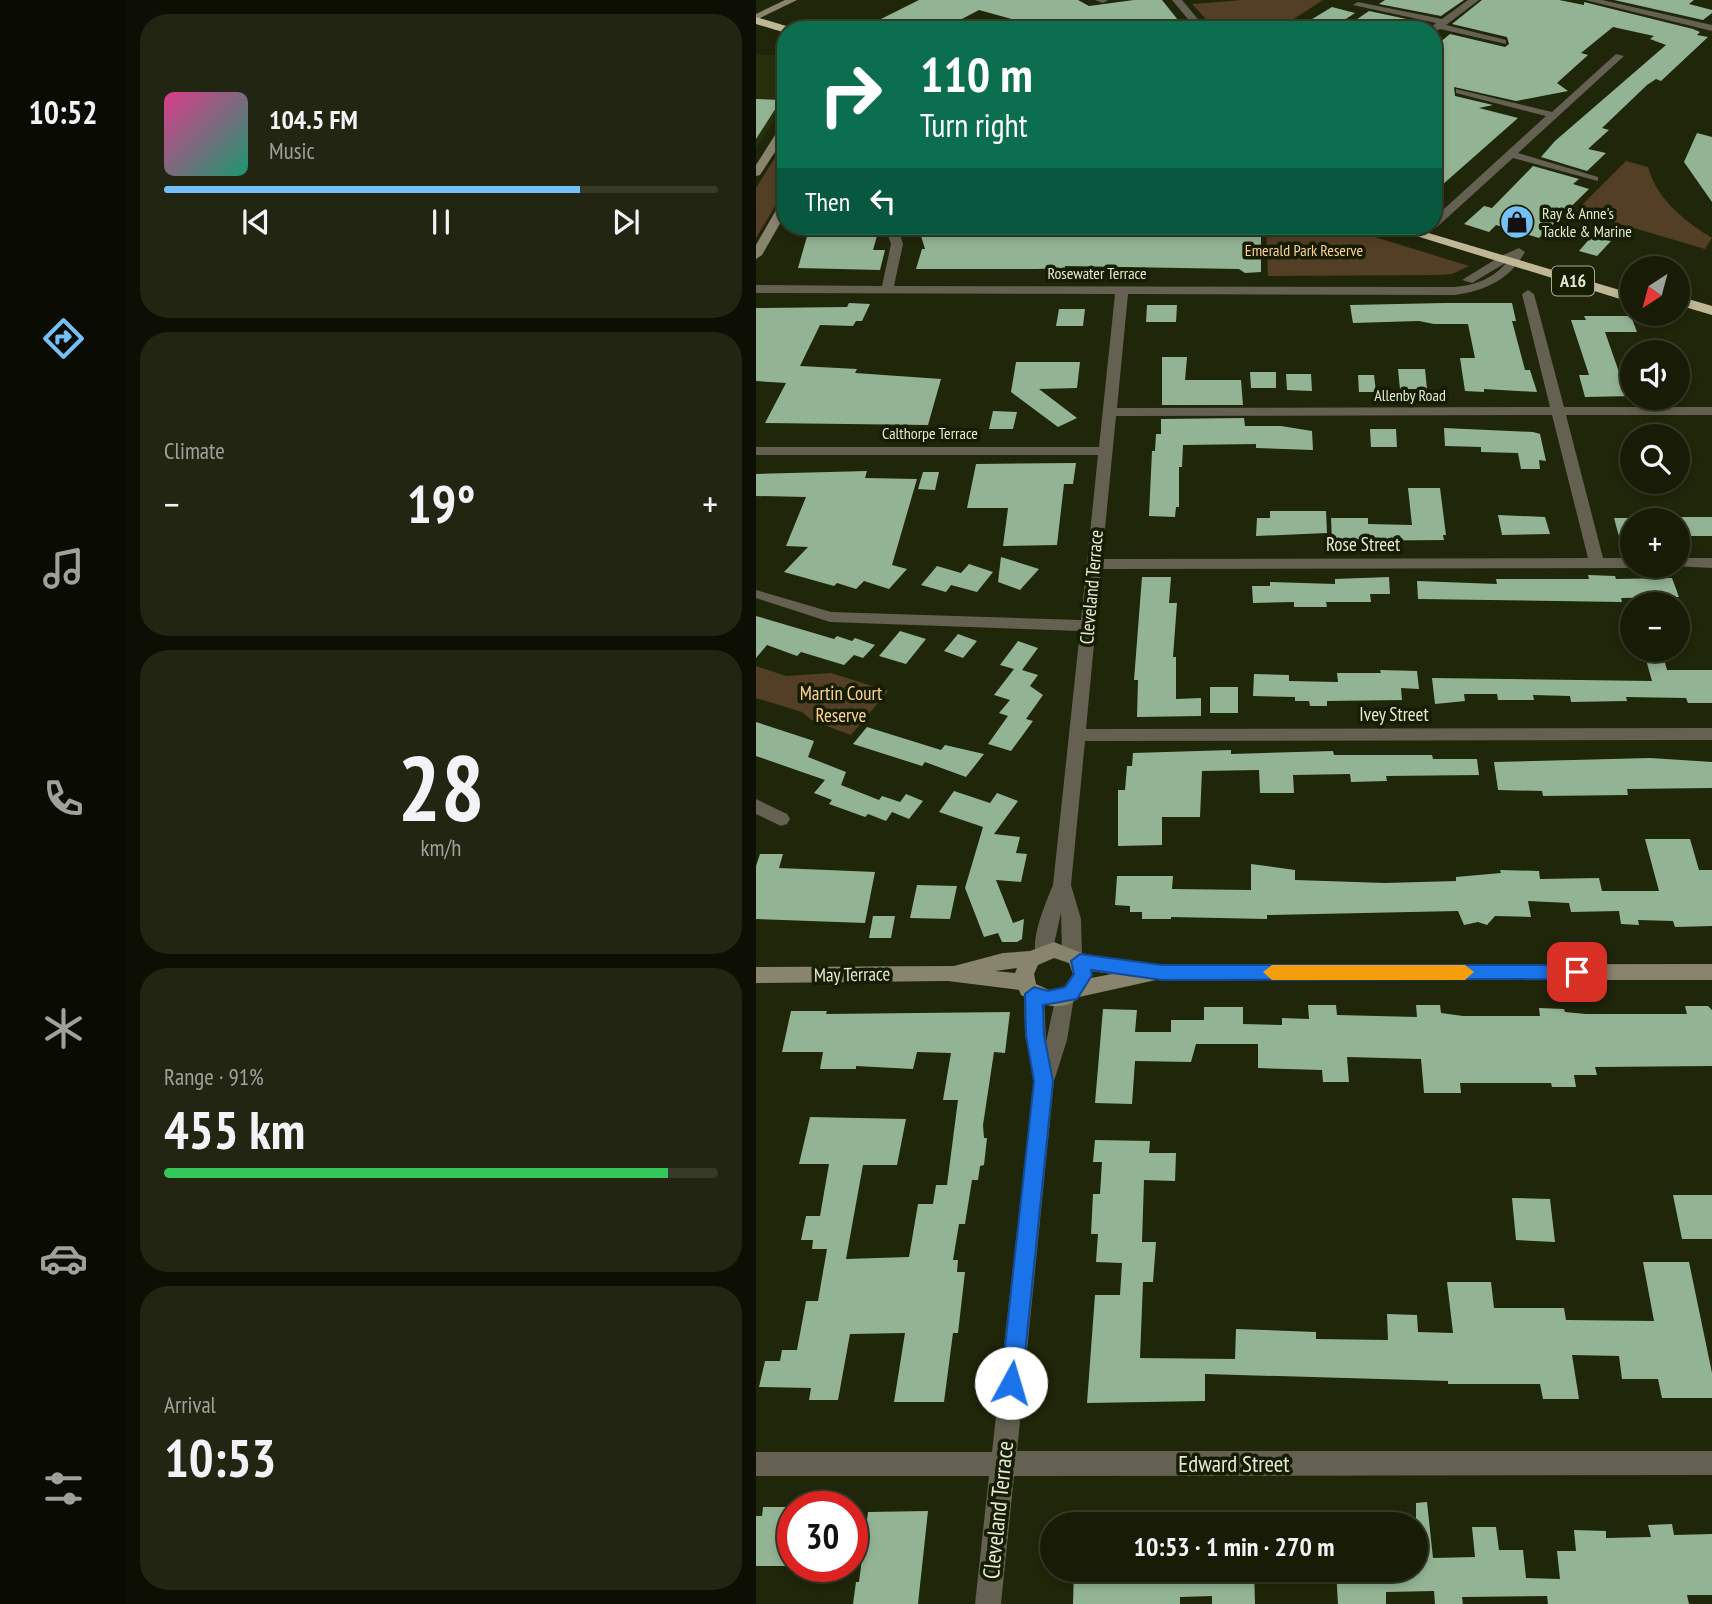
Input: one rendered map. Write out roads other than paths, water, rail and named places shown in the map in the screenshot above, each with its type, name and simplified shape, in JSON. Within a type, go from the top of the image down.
[{"type":"highway","points":[[756,18],[777,26]]},
{"type":"highway","points":[[756,31],[777,37]]},
{"type":"highway","name":"A16","points":[[1442,232],[1620,295]]},
{"type":"highway","name":"A16","points":[[1511,258],[1620,284]]},
{"type":"highway","points":[[1690,304],[1712,311]]},
{"type":"highway","points":[[1690,316],[1712,323]]},
{"type":"street","points":[[756,18],[792,0]]},
{"type":"street","points":[[1177,0],[1194,21]]},
{"type":"street","points":[[1442,23],[1474,0]]},
{"type":"street","points":[[1591,0],[1712,29]]},
{"type":"street","points":[[1346,4],[1359,2],[1422,21]]},
{"type":"street","points":[[1442,27],[1503,42]]},
{"type":"street","points":[[1442,217],[1619,56]]},
{"type":"street","points":[[1460,91],[1553,115]]},
{"type":"street","points":[[756,173],[777,139]]},
{"type":"street","points":[[1509,154],[1594,179]]},
{"type":"street","points":[[756,255],[777,219]]},
{"type":"street","points":[[887,289],[897,244],[894,235]]},
{"type":"street","name":"Rosewater Terrace","points":[[756,289],[1466,290],[1489,283],[1508,272],[1511,258]]},
{"type":"street","name":"Cleveland Terrace","points":[[1038,956],[1062,885],[1122,289]]},
{"type":"street","points":[[1528,294],[1597,563]]},
{"type":"street","name":"Allenby Road","points":[[1109,412],[1712,411]]},
{"type":"street","name":"Calthorpe Terrace","points":[[756,451],[1105,451]]},
{"type":"street","points":[[1690,563],[1712,562]]},
{"type":"street","name":"Rose Street","points":[[1093,564],[1620,563]]},
{"type":"street","points":[[759,594],[830,617],[1088,626]]},
{"type":"street","name":"Ivey Street","points":[[1077,736],[1712,734]]},
{"type":"street","points":[[756,806],[781,819]]},
{"type":"street","name":"Cleveland Terrace","points":[[1062,885],[1072,919],[1076,958]]},
{"type":"street","points":[[1162,973],[1048,999],[1030,988],[1026,967],[1038,956],[1054,950],[1076,958],[1162,973],[1712,972]]},
{"type":"street","name":"May Terrace","points":[[948,973],[1038,956]]},
{"type":"street","points":[[1070,993],[1083,975],[1076,958]]},
{"type":"street","name":"May Terrace","points":[[756,975],[948,973],[1030,988]]},
{"type":"street","name":"Cleveland Terrace","points":[[1030,988],[1044,1081]]},
{"type":"street","name":"Cleveland Terrace","points":[[988,1604],[1044,1081],[1070,993]]},
{"type":"street","name":"Edward Street","points":[[756,1465],[1712,1463]]},
{"type":"place","name":"Ray & Anne's Tackle & Marine","points":[[1517,222]]},
{"type":"park label","name":"Emerald Park Reserve","points":[[1304,250]]},
{"type":"park label","name":"Martin Court Reserve","points":[[841,704]]}]
